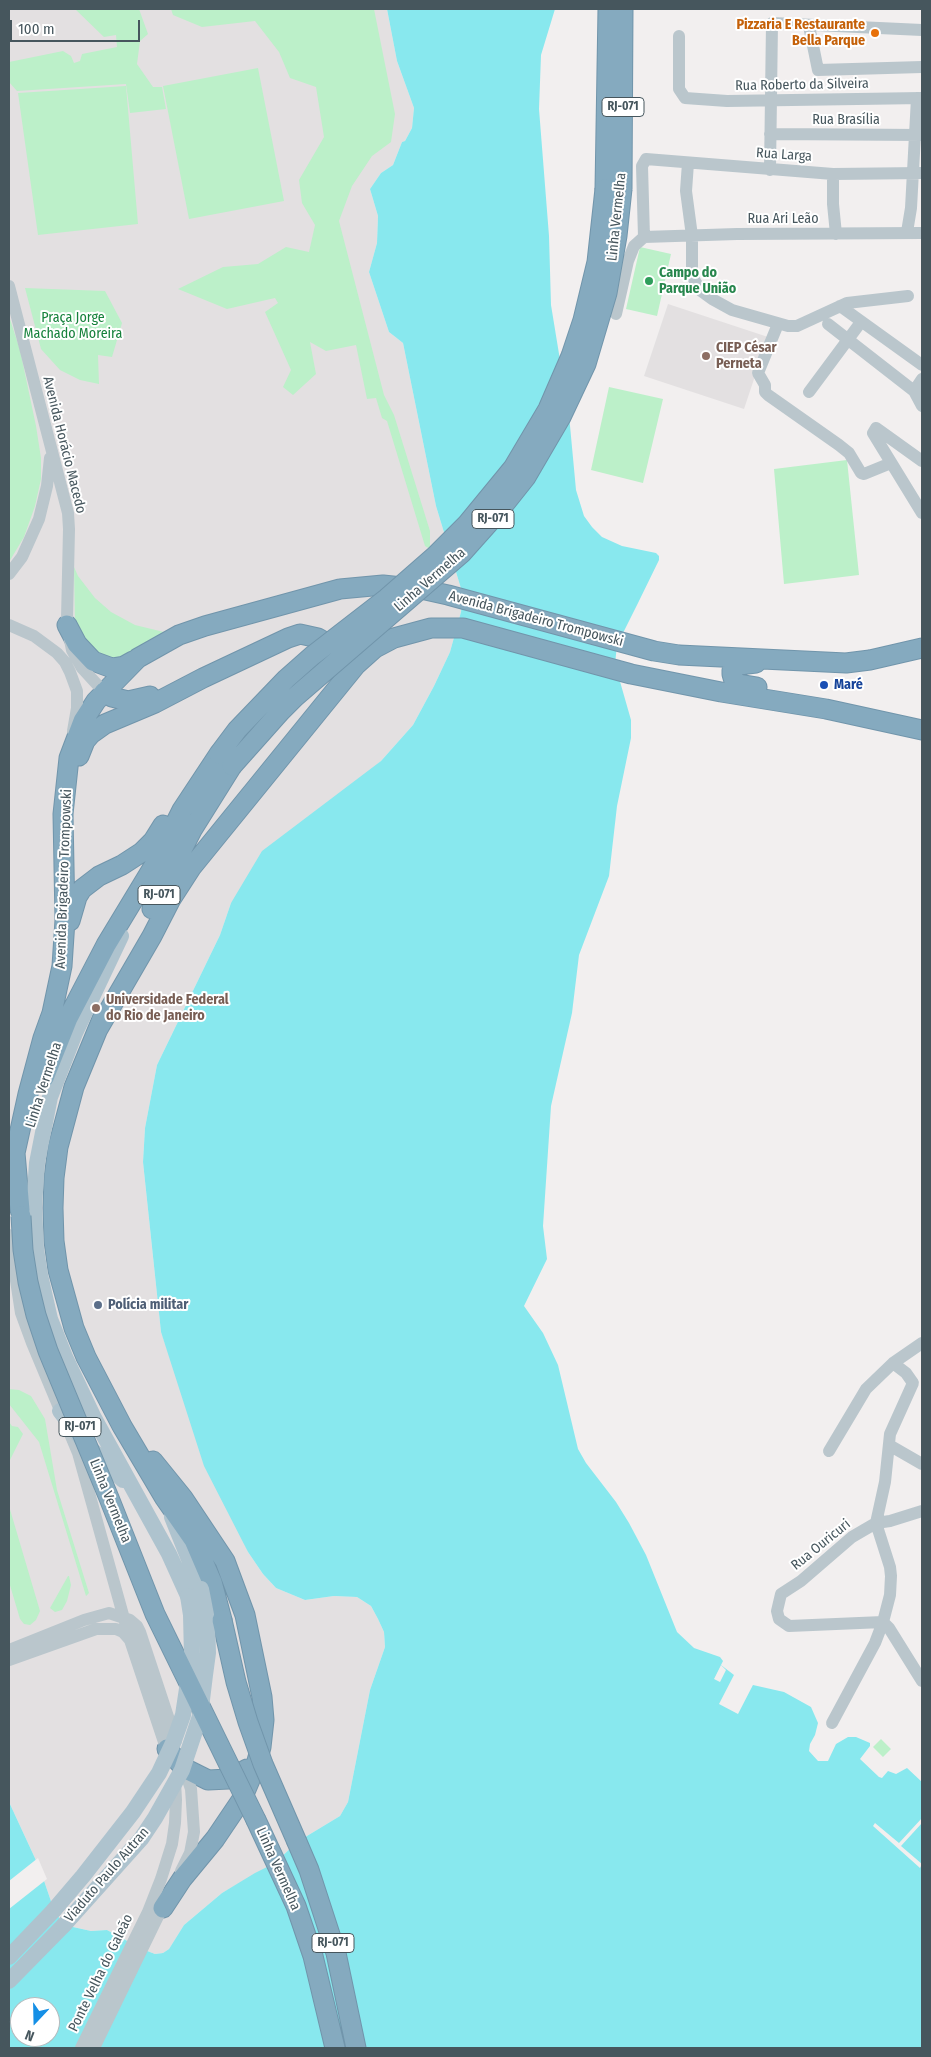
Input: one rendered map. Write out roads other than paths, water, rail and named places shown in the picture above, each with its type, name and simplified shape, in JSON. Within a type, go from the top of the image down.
[{"type":"highway","name":"Linha Vermelha","points":[[335,2048],[316,1966],[296,1906],[155,1614],[110,1498],[41,1332],[25,1267],[21,1213],[23,1162],[34,1107],[56,1044],[80,993],[106,945],[155,864],[198,784],[295,697],[462,553],[526,477],[561,417],[588,357],[607,293],[617,236],[613,189],[616,16]]},
{"type":"highway","name":"Avenida Brigadeiro Trompowski","points":[[43,1038],[52,1014],[62,966],[65,920],[63,855],[69,758],[83,721],[104,692],[138,658],[165,642],[193,630],[340,589],[384,585],[421,589],[448,595],[654,651],[679,655],[846,663],[870,660],[922,648]]},
{"type":"highway","points":[[67,625],[82,651],[93,662],[100,665],[118,667],[138,658]]},
{"type":"highway","name":"Avenida Brigadeiro Trompowski","points":[[277,760],[356,665],[375,648],[394,638],[431,628],[463,628],[484,632],[631,674],[721,692],[826,709],[922,730]]},
{"type":"highway","points":[[65,800],[81,749],[85,741],[98,728],[155,703],[288,638],[300,634],[318,638],[330,646],[336,657],[333,672],[306,710],[277,760]]},
{"type":"highway","points":[[784,660],[739,665],[732,670],[732,677],[739,684],[850,706],[873,719]]},
{"type":"highway","points":[[104,692],[121,700],[133,701],[203,678]]},
{"type":"highway","name":"Linha Vermelha","points":[[225,760],[134,944],[74,1087],[58,1147],[54,1178],[54,1240],[58,1270],[74,1328],[86,1357],[122,1426],[164,1497],[194,1540],[212,1582],[236,1682],[251,1730],[263,1764],[309,1870],[331,1937],[350,2013],[356,2048]]},
{"type":"highway","name":"Linha Vermelha","points":[[98,1029],[180,884],[277,760]]},
{"type":"highway","points":[[62,966],[74,906],[82,889],[99,876],[122,865],[142,852],[198,784]]},
{"type":"highway","points":[[21,1213],[15,1153],[23,1113],[43,1038]]},
{"type":"highway","points":[[122,1426],[183,1498],[225,1561],[245,1615],[262,1697],[264,1720],[261,1747],[255,1768],[242,1799],[215,1839],[156,1912]]},
{"type":"highway","points":[[167,1749],[184,1768],[208,1780],[229,1779],[248,1768],[261,1747]]},
{"type":"main road","name":"Linha Vermelha","points":[[141,1501],[93,1416],[65,1357],[50,1319],[37,1258],[34,1206],[40,1144],[50,1097],[83,1015],[155,864]]},
{"type":"main road","points":[[60,1411],[84,1441],[141,1501],[172,1560],[194,1593]]},
{"type":"main road","name":"Viaduto Paulo Autran","points":[[9,1981],[64,1925],[135,1846],[155,1818],[182,1770],[200,1716],[206,1668],[207,1620],[194,1593],[164,1497]]},
{"type":"main road","name":"Viaduto Paulo Autran","points":[[9,1957],[83,1876],[133,1812],[159,1772],[181,1722],[189,1685],[194,1593]]},
{"type":"street","points":[[770,170],[772,23],[922,30]]},
{"type":"street","points":[[810,26],[818,70],[922,67]]},
{"type":"street","name":"Rua Roberto da Silveira","points":[[679,36],[679,89],[682,96],[691,100],[727,102],[919,98]]},
{"type":"street","points":[[907,232],[917,209],[919,98]]},
{"type":"street","name":"Rua Brasília","points":[[770,134],[919,135]]},
{"type":"street","name":"Rua Larga","points":[[644,237],[642,166],[644,160],[833,174],[918,173]]},
{"type":"street","points":[[688,163],[686,191],[692,236],[692,276],[701,291],[732,310],[778,324],[797,326],[840,306],[859,300],[908,296]]},
{"type":"street","points":[[833,174],[836,234]]},
{"type":"street","name":"Rua Ari Leão","points":[[644,237],[922,233]]},
{"type":"street","points":[[616,314],[628,261],[634,246],[644,237]]},
{"type":"street","name":"Avenida Horácio Macedo","points":[[9,288],[68,513],[67,625],[72,650],[90,679],[104,692]]},
{"type":"street","points":[[840,306],[922,365]]},
{"type":"street","points":[[809,392],[861,322]]},
{"type":"street","points":[[778,324],[758,373],[765,385],[765,392],[849,453],[861,473],[864,474],[892,463]]},
{"type":"street","points":[[828,324],[914,391],[922,406]]},
{"type":"street","points":[[914,391],[922,379]]},
{"type":"street","points":[[922,461],[876,428],[873,433],[918,498],[922,513]]},
{"type":"street","points":[[9,574],[22,557],[39,519],[47,486],[51,451]]},
{"type":"street","points":[[9,625],[34,636],[46,644],[57,653],[70,672],[78,700],[69,758]]},
{"type":"street","name":"Avenida Brigadeiro Trompowski","points":[[9,1142],[12,1123],[20,1098],[43,1038]]},
{"type":"street","points":[[9,1235],[21,1313],[78,1453],[130,1640],[167,1749],[176,1787],[175,1823],[156,1912]]},
{"type":"street","points":[[829,1452],[866,1389],[893,1364],[922,1343]]},
{"type":"street","points":[[832,1723],[871,1651],[883,1622],[890,1595],[891,1576],[876,1523],[885,1482],[889,1445],[894,1423],[913,1383],[906,1373],[893,1364]]},
{"type":"street","points":[[889,1445],[922,1464]]},
{"type":"street","name":"Rua Ouricuri","points":[[883,1622],[789,1626],[779,1619],[777,1611],[779,1596],[783,1591],[801,1581],[852,1536],[876,1523],[922,1512]]},
{"type":"street","points":[[106,1614],[113,1593],[113,1575]]},
{"type":"street","points":[[9,1650],[84,1620],[106,1614],[125,1617],[134,1623],[140,1632],[192,1798],[193,1844],[187,1860],[156,1912]]},
{"type":"street","points":[[883,1622],[889,1628],[922,1681]]},
{"type":"street","points":[[9,1660],[43,1649],[88,1630],[109,1628],[123,1632],[130,1640]]},
{"type":"street","name":"Ponte Velha do Galeão","points":[[81,2048],[156,1912]]},
{"type":"street","name":"Ponte Velha do Galeão","points":[[94,2048],[156,1912]]},
{"type":"water","points":[[387,9],[555,9],[541,55],[539,109],[549,236],[551,305],[569,415],[576,490],[584,516],[602,537],[622,546],[656,553],[659,556],[659,560],[617,645],[615,664],[631,720],[631,738],[617,806],[609,876],[579,955],[572,1013],[551,1106],[543,1226],[547,1259],[524,1306],[543,1333],[558,1365],[578,1449],[629,1523],[646,1555],[677,1632],[694,1648],[720,1657],[723,1661],[721,1665],[734,1675],[753,1685],[784,1692],[811,1707],[818,1723],[809,1751],[818,1761],[828,1761],[836,1744],[848,1737],[856,1737],[870,1743],[870,1746],[860,1759],[879,1777],[882,1778],[888,1771],[896,1774],[907,1768],[922,1782],[922,2048],[9,2048],[9,1802],[40,1869],[54,1910],[64,1925],[91,1931],[107,1930],[142,1949],[155,1954],[163,1953],[169,1949],[184,1925],[222,1893],[275,1863],[297,1842],[340,1816],[348,1802],[370,1690],[385,1647],[384,1632],[371,1606],[357,1597],[334,1596],[305,1600],[276,1588],[263,1574],[248,1552],[204,1466],[161,1332],[143,1162],[145,1128],[157,1065],[220,935],[231,903],[262,851],[381,761],[413,725],[450,652],[461,612],[463,595],[436,506],[403,343],[389,332],[369,272],[377,243],[378,216],[370,189],[381,173],[393,165],[402,142],[405,141],[412,128],[414,108],[397,61]]},
{"type":"place","name":"Pizzaria E Restaurante Bella Parque","points":[[875,33]]},
{"type":"place","name":"Campo do Parque União","points":[[649,281]]},
{"type":"place","name":"CIEP César Perneta","points":[[706,356]]},
{"type":"place","name":"Maré","points":[[824,685]]},
{"type":"place","name":"Universidade Federal do Rio de Janeiro","points":[[96,1008]]},
{"type":"place","name":"Polícia militar","points":[[98,1305]]},
{"type":"park label","name":"Praça Jorge Machado Moreira","points":[[73,326]]}]
